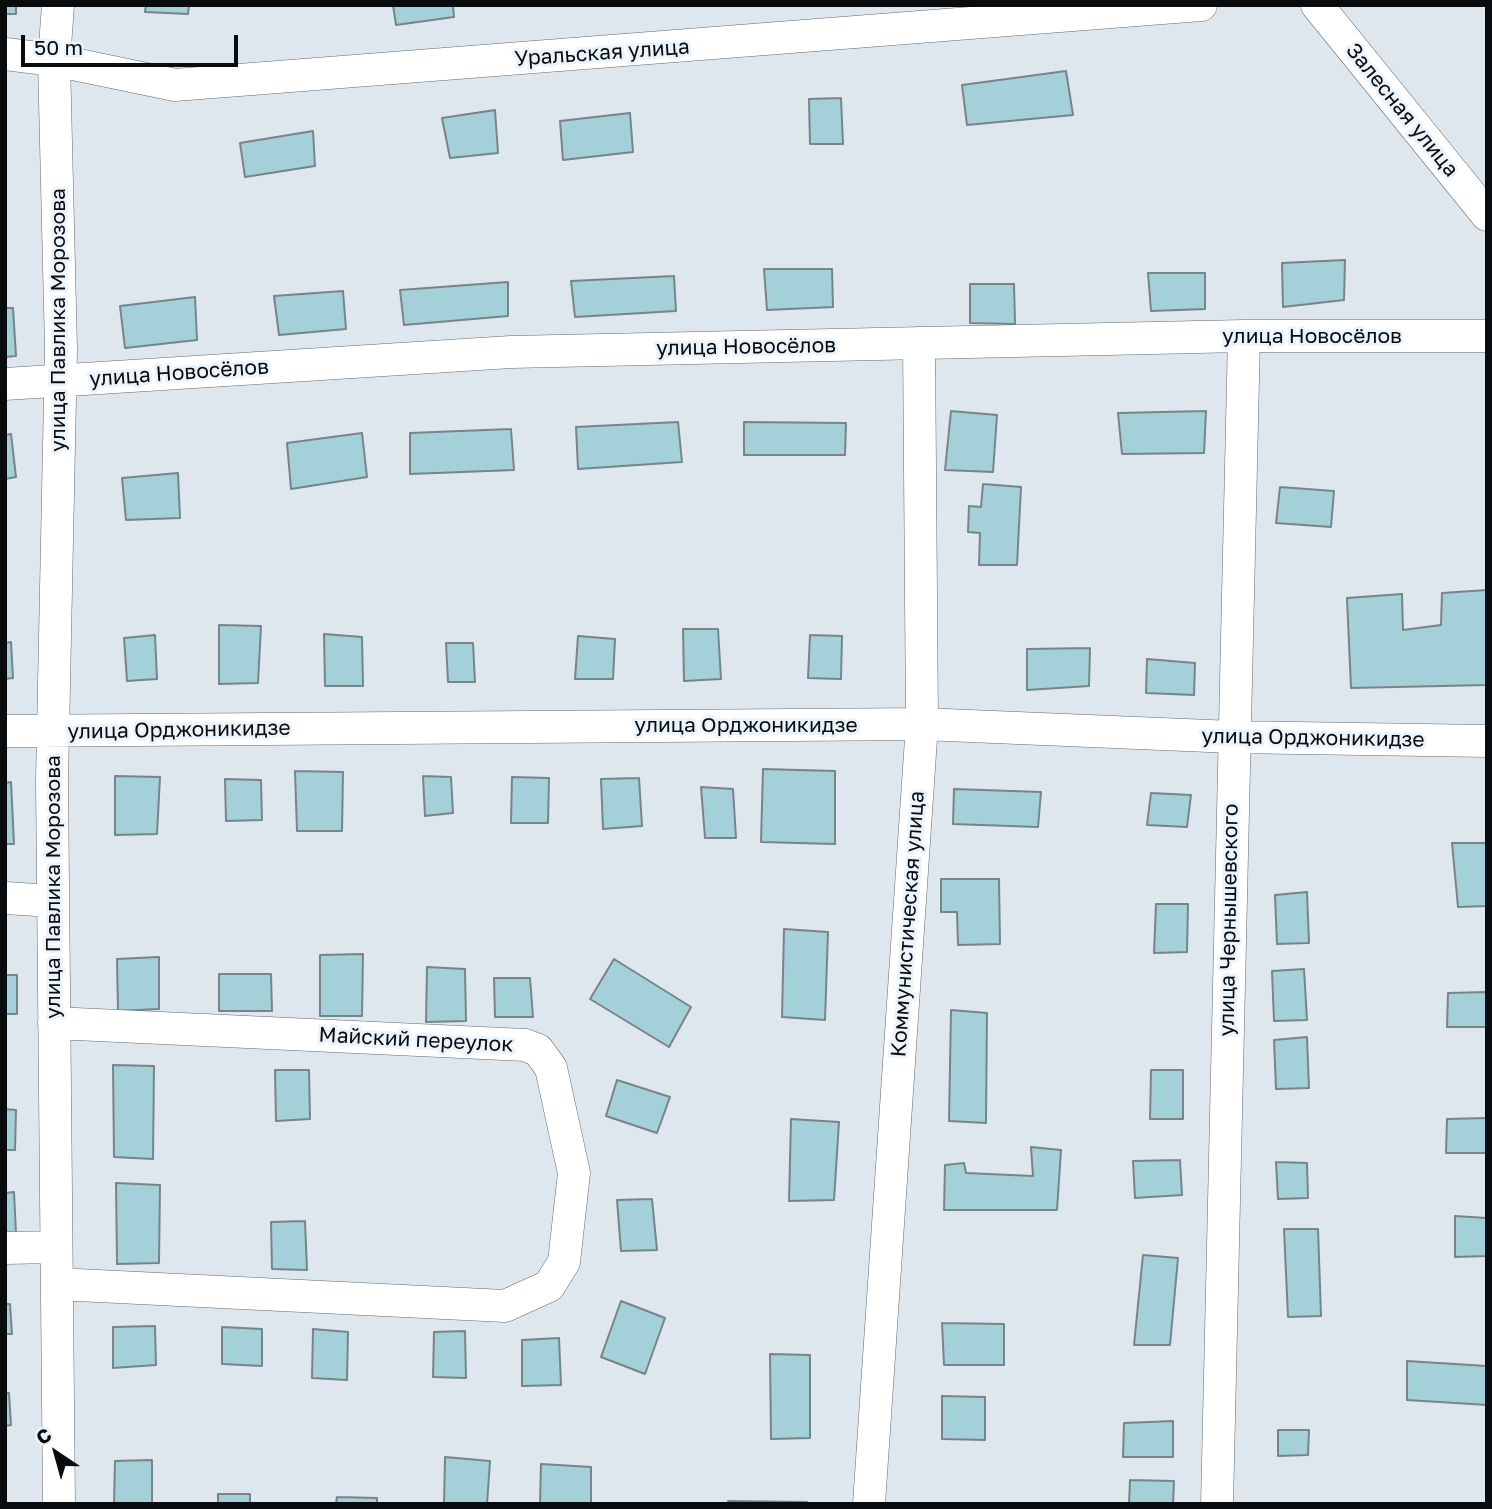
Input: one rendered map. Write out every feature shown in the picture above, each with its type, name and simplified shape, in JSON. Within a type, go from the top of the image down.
[{"type":"street","name":"улица Павлика Морозова","points":[[58,5],[54,60],[60,380],[53,731],[53,901],[59,1504]]},
{"type":"street","name":"Уральская улица","points":[[5,54],[54,60],[175,85],[1202,5]]},
{"type":"street","name":"Залесная улица","points":[[1317,5],[1487,215]]},
{"type":"street","name":"улица Новосёлов","points":[[5,384],[511,352],[1244,336],[1487,337]]},
{"type":"street","name":"улица Чернышевского","points":[[1217,1504],[1244,336]]},
{"type":"street","name":"Коммунистическая улица","points":[[869,1504],[922,724],[919,343]]},
{"type":"street","name":"улица Орджоникидзе","points":[[5,731],[922,724],[1233,737],[1487,741]]},
{"type":"street","points":[[5,898],[53,901]]},
{"type":"street","name":"Майский переулок","points":[[54,1023],[525,1045],[538,1050],[551,1068],[573,1173],[564,1262],[549,1286],[505,1306],[57,1283]]},
{"type":"street","points":[[5,1248],[56,1247]]},
{"type":"building","points":[[5,5],[16,5],[16,14],[5,14]]},
{"type":"building","points":[[146,5],[189,5],[188,14],[145,12]]},
{"type":"building","points":[[393,5],[453,5],[454,17],[396,25]]},
{"type":"building","points":[[1066,71],[1073,115],[967,125],[962,85]]},
{"type":"building","points":[[841,98],[843,144],[810,144],[809,99]]},
{"type":"building","points":[[495,110],[498,153],[450,158],[442,118]]},
{"type":"building","points":[[630,113],[633,152],[563,160],[560,121]]},
{"type":"building","points":[[313,131],[315,166],[245,177],[240,143]]},
{"type":"building","points":[[1345,260],[1344,300],[1283,307],[1282,263]]},
{"type":"building","points":[[764,269],[832,269],[833,307],[767,310]]},
{"type":"building","points":[[1148,273],[1205,273],[1205,309],[1151,311]]},
{"type":"building","points":[[674,276],[676,311],[575,317],[571,281]]},
{"type":"building","points":[[508,282],[508,316],[404,325],[400,290]]},
{"type":"building","points":[[970,284],[1014,284],[1015,324],[970,323]]},
{"type":"building","points":[[343,291],[346,329],[279,335],[274,296]]},
{"type":"building","points":[[195,297],[197,340],[125,348],[120,306]]},
{"type":"building","points":[[5,308],[13,308],[16,356],[5,357]]},
{"type":"building","points":[[951,411],[997,415],[993,472],[945,470]]},
{"type":"building","points":[[1206,411],[1204,453],[1122,454],[1118,413]]},
{"type":"building","points":[[678,422],[682,462],[578,469],[576,427]]},
{"type":"building","points":[[744,422],[846,423],[845,455],[744,455]]},
{"type":"building","points":[[511,429],[514,470],[410,474],[410,433]]},
{"type":"building","points":[[362,433],[367,477],[291,489],[287,443]]},
{"type":"building","points":[[11,434],[16,477],[5,479],[5,435]]},
{"type":"building","points":[[178,473],[180,518],[126,520],[122,478]]},
{"type":"building","points":[[983,484],[1021,487],[1017,565],[979,565],[980,533],[968,532],[969,506],[981,507]]},
{"type":"building","points":[[1280,487],[1334,491],[1331,527],[1276,523]]},
{"type":"building","points":[[1487,590],[1487,685],[1351,688],[1347,598],[1402,594],[1403,630],[1441,625],[1442,593]]},
{"type":"building","points":[[219,625],[261,626],[258,683],[219,684]]},
{"type":"building","points":[[683,629],[718,629],[721,679],[684,681]]},
{"type":"building","points":[[324,634],[362,637],[363,686],[325,686]]},
{"type":"building","points":[[155,635],[157,679],[127,681],[124,638]]},
{"type":"building","points":[[810,635],[842,636],[841,679],[808,678]]},
{"type":"building","points":[[578,636],[615,639],[613,679],[575,679]]},
{"type":"building","points":[[11,642],[13,678],[5,679],[5,643]]},
{"type":"building","points":[[446,643],[473,643],[475,682],[448,682]]},
{"type":"building","points":[[1090,648],[1089,686],[1027,690],[1027,649]]},
{"type":"building","points":[[1147,659],[1195,663],[1194,695],[1146,693]]},
{"type":"building","points":[[763,769],[835,771],[835,844],[761,842]]},
{"type":"building","points":[[295,771],[343,772],[342,831],[297,831]]},
{"type":"building","points":[[115,776],[160,777],[157,834],[115,835]]},
{"type":"building","points":[[423,776],[451,777],[453,813],[425,816]]},
{"type":"building","points":[[512,777],[549,778],[548,823],[511,823]]},
{"type":"building","points":[[639,778],[642,826],[603,829],[601,779]]},
{"type":"building","points":[[225,779],[261,780],[262,820],[226,821]]},
{"type":"building","points":[[11,782],[14,844],[5,844],[5,783]]},
{"type":"building","points":[[701,787],[733,789],[736,838],[705,838]]},
{"type":"building","points":[[954,789],[1041,792],[1038,827],[953,824]]},
{"type":"building","points":[[1151,793],[1191,795],[1187,827],[1147,825]]},
{"type":"building","points":[[1452,843],[1486,843],[1487,906],[1458,907]]},
{"type":"building","points":[[941,879],[999,879],[1000,944],[958,945],[957,912],[941,912]]},
{"type":"building","points":[[1307,892],[1309,943],[1277,944],[1275,895]]},
{"type":"building","points":[[1156,904],[1188,904],[1187,952],[1154,953]]},
{"type":"building","points":[[784,929],[828,932],[825,1020],[782,1017]]},
{"type":"building","points":[[363,954],[362,1016],[320,1016],[320,955]]},
{"type":"building","points":[[159,957],[159,1009],[118,1011],[117,959]]},
{"type":"building","points":[[614,959],[691,1007],[669,1047],[590,999]]},
{"type":"building","points":[[427,967],[465,969],[466,1021],[426,1022]]},
{"type":"building","points":[[1304,969],[1307,1020],[1274,1021],[1272,971]]},
{"type":"building","points":[[219,974],[271,974],[272,1011],[219,1011]]},
{"type":"building","points":[[5,975],[17,975],[17,1014],[5,1014]]},
{"type":"building","points":[[494,978],[530,978],[533,1017],[495,1017]]},
{"type":"building","points":[[1487,992],[1487,1027],[1447,1027],[1448,993]]},
{"type":"building","points":[[951,1010],[987,1013],[986,1123],[949,1121]]},
{"type":"building","points":[[1307,1037],[1309,1088],[1276,1089],[1274,1040]]},
{"type":"building","points":[[113,1065],[154,1066],[153,1159],[114,1157]]},
{"type":"building","points":[[275,1070],[309,1070],[310,1119],[276,1121]]},
{"type":"building","points":[[1151,1070],[1183,1070],[1183,1119],[1150,1119]]},
{"type":"building","points":[[617,1080],[670,1097],[657,1133],[606,1116]]},
{"type":"building","points":[[5,1109],[16,1110],[15,1150],[5,1150]]},
{"type":"building","points":[[1487,1118],[1487,1153],[1446,1153],[1447,1119]]},
{"type":"building","points":[[791,1119],[839,1122],[834,1200],[789,1201]]},
{"type":"building","points":[[1031,1147],[1061,1150],[1057,1210],[944,1210],[945,1165],[964,1163],[966,1173],[1033,1176]]},
{"type":"building","points":[[1180,1160],[1182,1195],[1135,1198],[1133,1161]]},
{"type":"building","points":[[1276,1162],[1307,1163],[1308,1198],[1278,1199]]},
{"type":"building","points":[[116,1183],[160,1185],[159,1263],[117,1264]]},
{"type":"building","points":[[14,1192],[16,1233],[5,1233],[5,1193]]},
{"type":"building","points":[[652,1199],[657,1250],[621,1251],[617,1200]]},
{"type":"building","points":[[1455,1216],[1487,1218],[1487,1256],[1455,1257]]},
{"type":"building","points":[[305,1221],[307,1270],[272,1269],[271,1222]]},
{"type":"building","points":[[1284,1229],[1318,1229],[1321,1316],[1288,1317]]},
{"type":"building","points":[[1143,1255],[1178,1258],[1170,1345],[1134,1345]]},
{"type":"building","points":[[621,1301],[665,1318],[645,1374],[601,1357]]},
{"type":"building","points":[[5,1304],[10,1304],[12,1334],[5,1334]]},
{"type":"building","points":[[942,1323],[1004,1324],[1004,1365],[944,1365]]},
{"type":"building","points":[[155,1326],[156,1365],[113,1368],[113,1327]]},
{"type":"building","points":[[222,1327],[262,1329],[262,1366],[222,1364]]},
{"type":"building","points":[[313,1329],[348,1332],[347,1380],[312,1378]]},
{"type":"building","points":[[465,1331],[466,1378],[433,1377],[434,1332]]},
{"type":"building","points":[[559,1338],[561,1385],[522,1386],[522,1340]]},
{"type":"building","points":[[770,1354],[810,1355],[810,1438],[771,1439]]},
{"type":"building","points":[[1407,1361],[1487,1366],[1487,1405],[1407,1400]]},
{"type":"building","points":[[5,1393],[9,1393],[11,1425],[5,1426]]},
{"type":"building","points":[[942,1396],[985,1397],[985,1440],[942,1439]]},
{"type":"building","points":[[1173,1421],[1173,1457],[1123,1457],[1124,1423]]},
{"type":"building","points":[[1278,1430],[1309,1430],[1308,1455],[1278,1456]]},
{"type":"building","points":[[445,1457],[490,1461],[487,1504],[444,1504]]},
{"type":"building","points":[[152,1460],[152,1504],[114,1504],[115,1461]]},
{"type":"building","points":[[541,1464],[591,1467],[591,1504],[540,1504]]},
{"type":"building","points":[[1130,1480],[1174,1481],[1173,1504],[1129,1504]]},
{"type":"building","points":[[218,1494],[250,1494],[250,1504],[218,1504]]},
{"type":"building","points":[[337,1497],[377,1498],[377,1504],[336,1504]]},
{"type":"building","points":[[728,1501],[807,1502],[728,1504]]}]
